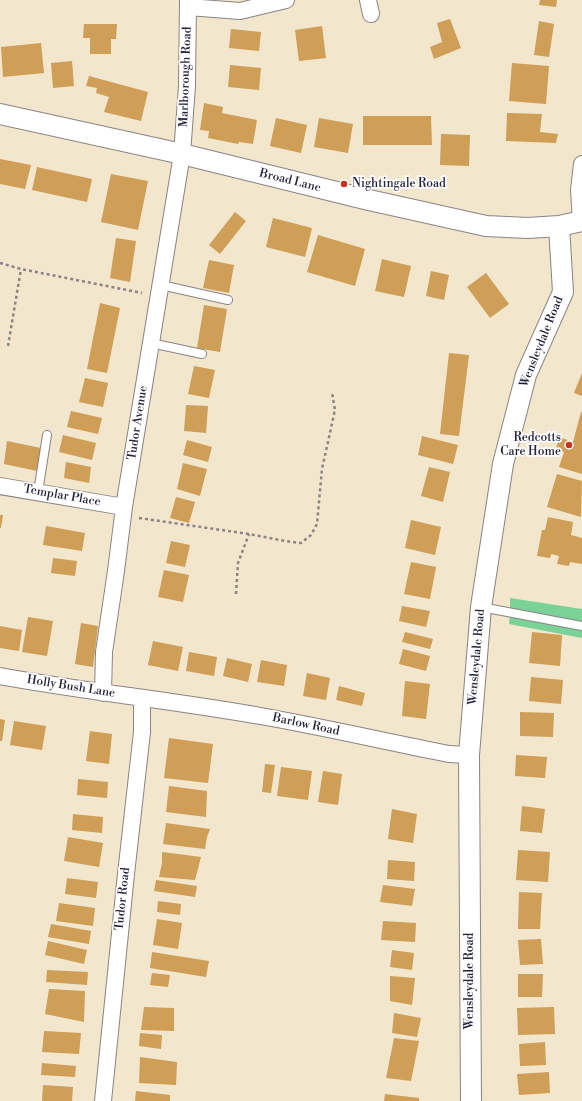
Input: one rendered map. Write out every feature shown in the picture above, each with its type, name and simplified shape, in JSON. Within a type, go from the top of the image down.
[{"type":"street","points":[[188,4],[240,10],[286,0]]},
{"type":"street","name":"Marlborough Road","points":[[182,154],[187,86],[188,4]]},
{"type":"street","name":"Broad Lane","points":[[0,114],[182,154],[369,200],[486,226],[528,228],[559,226],[581,221]]},
{"type":"street","name":"Tudor Avenue","points":[[103,693],[104,652],[123,512],[182,154]]},
{"type":"street","points":[[581,221],[579,190],[582,164]]},
{"type":"street","name":"Wensleydale Road","points":[[471,1101],[469,755],[481,606],[503,464],[526,375],[563,292],[559,226]]},
{"type":"street","name":"Templar Place","points":[[0,486],[38,492],[123,512]]},
{"type":"street","name":"Holly Bush Lane","points":[[0,676],[142,698]]},
{"type":"street","name":"Barlow Road","points":[[142,698],[266,717],[449,754],[469,755]]},
{"type":"street","name":"Tudor Road","points":[[103,1101],[142,732],[142,698]]},
{"type":"lane","points":[[159,290],[228,300]]},
{"type":"lane","points":[[150,343],[202,354]]},
{"type":"lane","points":[[38,492],[47,435]]},
{"type":"lane","points":[[481,606],[582,626]]},
{"type":"path","points":[[0,263],[21,269],[159,290]]},
{"type":"path","points":[[8,346],[21,269]]},
{"type":"path","points":[[123,512],[301,543],[311,535],[317,524],[322,469],[334,410],[332,393]]},
{"type":"path","points":[[236,594],[238,563],[249,534]]},
{"type":"green space","points":[[510,598],[582,609],[582,638],[509,624]]},
{"type":"building","points":[[540,0],[557,0],[556,7],[539,5]]},
{"type":"building","points":[[450,19],[461,48],[434,59],[430,47],[442,42],[437,23]]},
{"type":"building","points":[[539,21],[554,24],[549,57],[534,55]]},
{"type":"building","points":[[84,24],[117,24],[116,39],[111,39],[111,54],[90,54],[90,38],[83,38]]},
{"type":"building","points":[[322,26],[326,58],[299,61],[295,30]]},
{"type":"building","points":[[231,29],[261,32],[259,51],[229,48]]},
{"type":"building","points":[[41,43],[44,73],[3,77],[1,47]]},
{"type":"building","points":[[72,61],[74,86],[53,88],[51,63]]},
{"type":"building","points":[[512,63],[549,66],[546,104],[509,101]]},
{"type":"building","points":[[230,65],[261,68],[259,90],[228,87]]},
{"type":"building","points":[[89,76],[148,92],[141,121],[104,112],[109,97],[96,93],[97,88],[86,86]]},
{"type":"building","points":[[204,103],[223,107],[222,113],[257,120],[253,144],[239,142],[238,144],[208,138],[209,131],[200,130]]},
{"type":"building","points":[[507,113],[542,114],[540,132],[558,134],[556,143],[506,141]]},
{"type":"building","points":[[363,116],[431,116],[432,145],[363,145]]},
{"type":"building","points":[[276,118],[307,125],[301,153],[270,146]]},
{"type":"building","points":[[319,118],[353,124],[348,153],[314,147]]},
{"type":"building","points":[[441,134],[470,135],[469,166],[440,165]]},
{"type":"building","points":[[0,159],[31,165],[25,189],[0,184]]},
{"type":"building","points":[[37,167],[92,179],[87,202],[32,190]]},
{"type":"building","points":[[111,174],[148,181],[138,230],[101,222]]},
{"type":"building","points":[[235,212],[246,221],[220,254],[209,245]]},
{"type":"building","points":[[273,218],[312,228],[305,257],[266,247]]},
{"type":"building","points":[[318,235],[365,249],[355,286],[307,272]]},
{"type":"building","points":[[116,238],[136,241],[130,282],[110,278]]},
{"type":"building","points":[[382,259],[411,266],[404,297],[375,291]]},
{"type":"building","points":[[209,260],[234,265],[229,293],[203,288]]},
{"type":"building","points":[[431,271],[449,275],[444,300],[426,296]]},
{"type":"building","points":[[486,273],[509,304],[490,318],[467,287]]},
{"type":"building","points":[[100,303],[120,308],[107,373],[87,369]]},
{"type":"building","points":[[204,305],[227,309],[220,352],[197,348]]},
{"type":"building","points":[[449,353],[469,355],[459,436],[440,434]]},
{"type":"building","points":[[194,366],[215,370],[209,398],[188,394]]},
{"type":"building","points":[[582,373],[582,396],[574,393]]},
{"type":"building","points":[[85,378],[108,383],[103,407],[79,402]]},
{"type":"building","points":[[186,405],[208,406],[206,433],[184,431]]},
{"type":"building","points":[[71,411],[102,418],[98,434],[67,427]]},
{"type":"building","name":"Redcotts Care Home","points":[[581,412],[582,474],[559,467],[564,452],[556,449],[559,437],[573,442]]},
{"type":"building","points":[[63,435],[96,443],[92,460],[59,452]]},
{"type":"building","points":[[422,436],[458,445],[453,464],[418,455]]},
{"type":"building","points":[[187,440],[212,447],[208,462],[183,455]]},
{"type":"building","points":[[7,441],[41,448],[37,471],[4,464]]},
{"type":"building","points":[[66,462],[91,467],[89,483],[64,478]]},
{"type":"building","points":[[183,463],[207,469],[200,496],[177,489]]},
{"type":"building","points":[[429,467],[450,472],[443,502],[421,496]]},
{"type":"building","points":[[557,474],[582,481],[581,517],[547,507]]},
{"type":"building","points":[[176,497],[195,502],[189,523],[170,518]]},
{"type":"building","points":[[0,515],[3,515],[1,528],[0,528]]},
{"type":"building","points":[[548,517],[573,522],[571,535],[582,538],[582,564],[570,562],[569,566],[557,564],[559,556],[551,554],[550,558],[537,556],[542,530],[545,530]]},
{"type":"building","points":[[411,520],[441,527],[435,555],[405,548]]},
{"type":"building","points":[[46,526],[85,533],[82,551],[43,545]]},
{"type":"building","points":[[171,541],[190,545],[185,567],[166,563]]},
{"type":"building","points":[[53,558],[77,561],[75,576],[51,573]]},
{"type":"building","points":[[411,562],[436,567],[430,599],[404,594]]},
{"type":"building","points":[[164,570],[189,575],[183,602],[158,597]]},
{"type":"building","points":[[402,606],[430,611],[426,627],[399,621]]},
{"type":"building","points":[[28,617],[53,621],[47,656],[22,652]]},
{"type":"building","points":[[81,623],[98,626],[93,667],[75,664]]},
{"type":"building","points":[[0,626],[22,630],[19,651],[0,648]]},
{"type":"building","points":[[405,632],[433,639],[430,649],[402,642]]},
{"type":"building","points":[[532,632],[562,635],[560,666],[529,663]]},
{"type":"building","points":[[153,641],[183,647],[178,671],[148,665]]},
{"type":"building","points":[[403,649],[430,656],[426,671],[399,664]]},
{"type":"building","points":[[189,652],[217,657],[214,676],[186,671]]},
{"type":"building","points":[[227,658],[252,664],[248,682],[223,676]]},
{"type":"building","points":[[261,660],[287,665],[284,686],[257,682]]},
{"type":"building","points":[[307,673],[330,678],[326,700],[303,696]]},
{"type":"building","points":[[531,677],[563,680],[561,704],[529,701]]},
{"type":"building","points":[[405,681],[430,684],[426,719],[402,716]]},
{"type":"building","points":[[339,686],[365,693],[362,706],[336,700]]},
{"type":"building","points":[[520,712],[554,713],[553,737],[520,736]]},
{"type":"building","points":[[0,719],[5,720],[2,741],[0,741]]},
{"type":"building","points":[[14,721],[46,726],[42,750],[10,745]]},
{"type":"building","points":[[90,731],[112,734],[109,764],[86,761]]},
{"type":"building","points":[[169,738],[213,744],[208,783],[164,778]]},
{"type":"building","points":[[516,755],[547,757],[545,778],[515,776]]},
{"type":"building","points":[[265,764],[275,765],[271,793],[262,792]]},
{"type":"building","points":[[281,767],[312,771],[308,800],[277,796]]},
{"type":"building","points":[[323,771],[342,774],[338,805],[318,802]]},
{"type":"building","points":[[78,779],[108,782],[107,798],[77,795]]},
{"type":"building","points":[[169,786],[207,791],[206,817],[166,812]]},
{"type":"building","points":[[522,806],[545,809],[542,833],[520,831]]},
{"type":"building","points":[[392,809],[417,814],[413,843],[388,839]]},
{"type":"building","points":[[73,814],[103,817],[102,833],[72,830]]},
{"type":"building","points":[[166,823],[210,829],[205,849],[163,844]]},
{"type":"building","points":[[68,837],[103,843],[99,867],[64,861]]},
{"type":"building","points":[[518,850],[550,852],[548,882],[516,880]]},
{"type":"building","points":[[162,852],[201,857],[195,880],[159,877],[162,863]]},
{"type":"building","points":[[388,860],[415,862],[414,881],[387,879]]},
{"type":"building","points":[[67,878],[98,882],[96,898],[65,894]]},
{"type":"building","points":[[156,880],[197,886],[195,897],[154,891]]},
{"type":"building","points":[[383,885],[415,889],[412,906],[380,902]]},
{"type":"building","points":[[519,892],[542,893],[540,929],[518,929]]},
{"type":"building","points":[[158,901],[181,904],[180,915],[157,912]]},
{"type":"building","points":[[59,903],[95,908],[93,926],[56,921]]},
{"type":"building","points":[[157,919],[182,923],[178,949],[153,945]]},
{"type":"building","points":[[383,921],[416,923],[415,942],[381,940]]},
{"type":"building","points":[[51,924],[91,931],[89,944],[48,937]]},
{"type":"building","points":[[541,939],[543,964],[520,965],[518,940]]},
{"type":"building","points":[[48,941],[87,950],[84,964],[45,955]]},
{"type":"building","points":[[392,950],[414,953],[412,970],[390,967]]},
{"type":"building","points":[[152,952],[209,961],[206,977],[150,968]]},
{"type":"building","points":[[47,970],[88,972],[87,985],[46,982]]},
{"type":"building","points":[[152,973],[170,975],[168,987],[150,985]]},
{"type":"building","points":[[518,974],[543,974],[542,997],[518,997]]},
{"type":"building","points":[[390,976],[415,978],[412,1005],[390,1001]]},
{"type":"building","points":[[49,989],[85,991],[84,1022],[45,1014]]},
{"type":"building","points":[[144,1007],[174,1008],[174,1031],[141,1030]]},
{"type":"building","points":[[554,1007],[555,1034],[518,1035],[517,1008]]},
{"type":"building","points":[[394,1013],[421,1018],[417,1037],[392,1033]]},
{"type":"building","points":[[44,1031],[81,1033],[79,1054],[42,1052]]},
{"type":"building","points":[[140,1033],[162,1035],[161,1049],[139,1046]]},
{"type":"building","points":[[394,1038],[419,1041],[411,1081],[386,1078]]},
{"type":"building","points":[[545,1042],[546,1065],[520,1066],[519,1044]]},
{"type":"building","points":[[140,1057],[177,1062],[176,1085],[139,1083]]},
{"type":"building","points":[[42,1063],[76,1066],[75,1077],[41,1075]]},
{"type":"building","points":[[549,1072],[550,1093],[519,1095],[517,1074]]},
{"type":"building","points":[[43,1085],[73,1087],[72,1101],[42,1101]]},
{"type":"building","points":[[136,1091],[170,1095],[170,1101],[135,1101]]},
{"type":"building","points":[[385,1094],[419,1098],[419,1101],[384,1101]]},
{"type":"place","name":"Nightingale Road","points":[[344,184]]},
{"type":"place","name":"Redcotts Care Home","points":[[569,445]]}]
